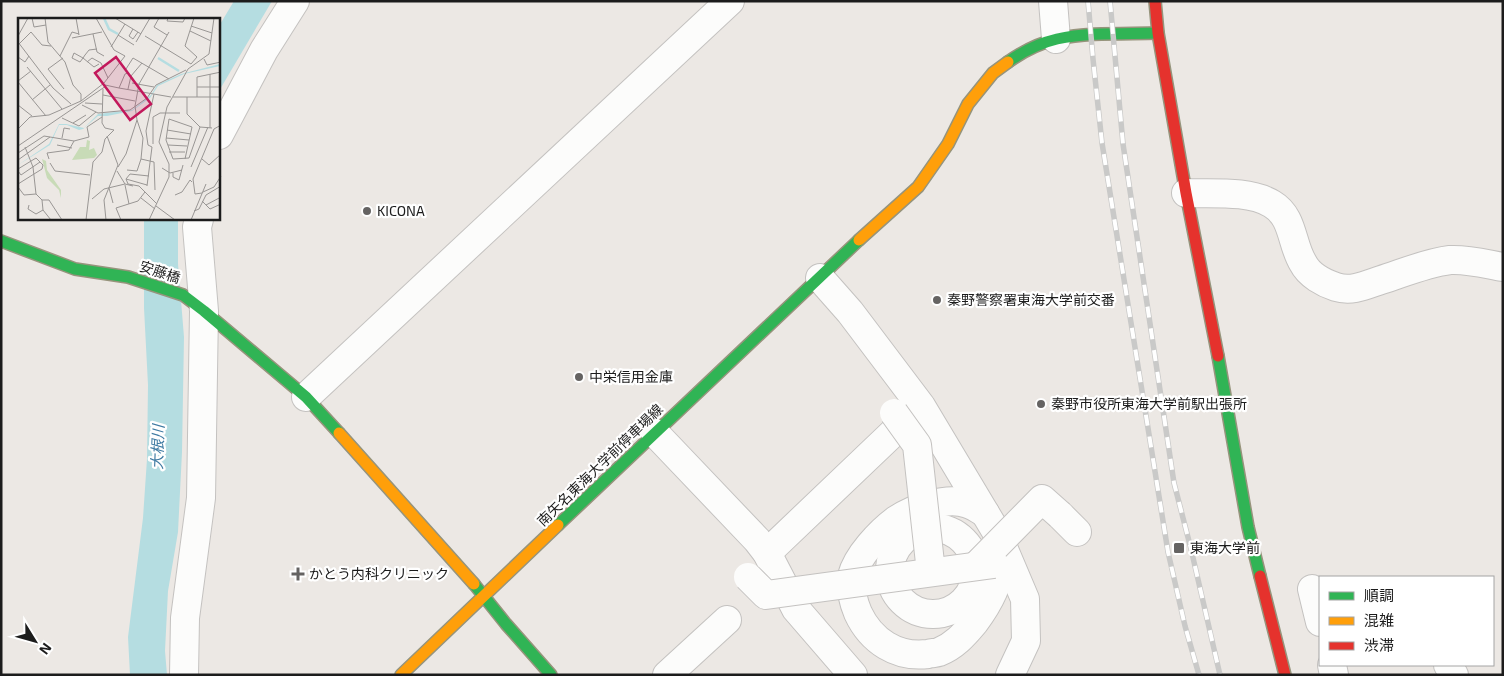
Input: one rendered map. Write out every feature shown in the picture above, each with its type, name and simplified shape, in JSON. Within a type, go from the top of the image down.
[{"type":"street","points":[[220,132],[264,50],[295,1]]},
{"type":"street","points":[[306,398],[730,1]]},
{"type":"street","points":[[1053,1],[1056,39]]},
{"type":"street","points":[[1155,1],[1158,33],[1186,193],[1217,347],[1248,527],[1285,675]]},
{"type":"street","name":"南矢名東海大学前停車場線","points":[[401,675],[655,433],[918,187],[948,144],[968,104],[993,73],[1022,52],[1056,39],[1090,35],[1158,33]]},
{"type":"street","points":[[1186,193],[1249,195],[1272,204],[1285,216],[1303,263],[1312,274],[1338,288],[1353,289],[1432,264],[1451,260],[1466,260],[1503,267]]},
{"type":"street","points":[[184,675],[185,618],[201,498],[193,303],[199,220]]},
{"type":"street","name":"安藤橋","points":[[1,241],[75,268],[128,277],[193,303]]},
{"type":"street","points":[[820,278],[850,312],[921,406],[991,523],[1025,599],[1026,641],[1010,675]]},
{"type":"street","points":[[193,303],[306,398],[463,570],[506,624],[551,675]]},
{"type":"street","points":[[767,553],[921,406]]},
{"type":"street","points":[[894,413],[917,445],[931,572]]},
{"type":"street","points":[[655,433],[757,540],[767,553],[796,609],[853,675]]},
{"type":"street","points":[[985,565],[972,554],[965,542],[954,534],[941,529],[926,528],[914,532],[895,550],[891,562],[890,578],[901,600],[912,609],[924,613],[937,614],[950,611],[962,603],[970,593],[975,580],[985,565],[1042,499],[1077,532]]},
{"type":"street","points":[[942,502],[966,503],[991,523],[1000,566],[994,587],[982,612],[961,638],[938,652],[915,656],[891,650],[875,638],[861,620],[854,603],[851,577],[860,557],[874,540],[896,521],[917,508],[942,502]]},
{"type":"street","points":[[757,592],[890,578],[985,565]]},
{"type":"street","points":[[1312,589],[1319,618]]},
{"type":"street","points":[[668,675],[728,620]]},
{"type":"water","points":[[234,1],[272,1],[220,89],[220,24]]},
{"type":"water","name":"大根川","points":[[144,220],[178,220],[178,264],[184,337],[182,452],[178,532],[168,591],[165,651],[167,675],[130,675],[128,637],[143,518],[147,459],[148,385],[144,308]]},
{"type":"railway","points":[[1088,1],[1102,143],[1168,552],[1185,626],[1199,675]]},
{"type":"railway","points":[[1110,1],[1123,144],[1174,483],[1220,675]]},
{"type":"traffic: fast","points":[[1008,62],[1031,48],[1057,39],[1094,34],[1158,33]]},
{"type":"traffic: fast","points":[[558,525],[859,240]]},
{"type":"traffic: fast","points":[[1,241],[75,269],[128,277],[183,295],[306,397],[339,433]]},
{"type":"traffic: fast","points":[[1218,356],[1248,527],[1260,576]]},
{"type":"traffic: fast","points":[[474,584],[551,675]]},
{"type":"traffic: slow","points":[[859,240],[918,187],[948,144],[968,104],[993,73],[1008,62]]},
{"type":"traffic: slow","points":[[339,433],[474,584]]},
{"type":"traffic: slow","points":[[401,675],[558,525]]},
{"type":"traffic: jam","points":[[1155,1],[1158,33],[1186,193],[1218,356]]},
{"type":"traffic: jam","points":[[1260,576],[1285,675]]},
{"type":"place","name":"KICONA","points":[[367,211]]},
{"type":"place","name":"秦野警察署東海大学前交番","points":[[937,300]]},
{"type":"place","name":"中栄信用金庫","points":[[579,377]]},
{"type":"place","name":"秦野市役所東海大学前駅出張所","points":[[1041,404]]},
{"type":"place","name":"東海大学前","points":[[1179,548]]},
{"type":"place","name":"かとう内科クリニック","points":[[298,574]]}]
